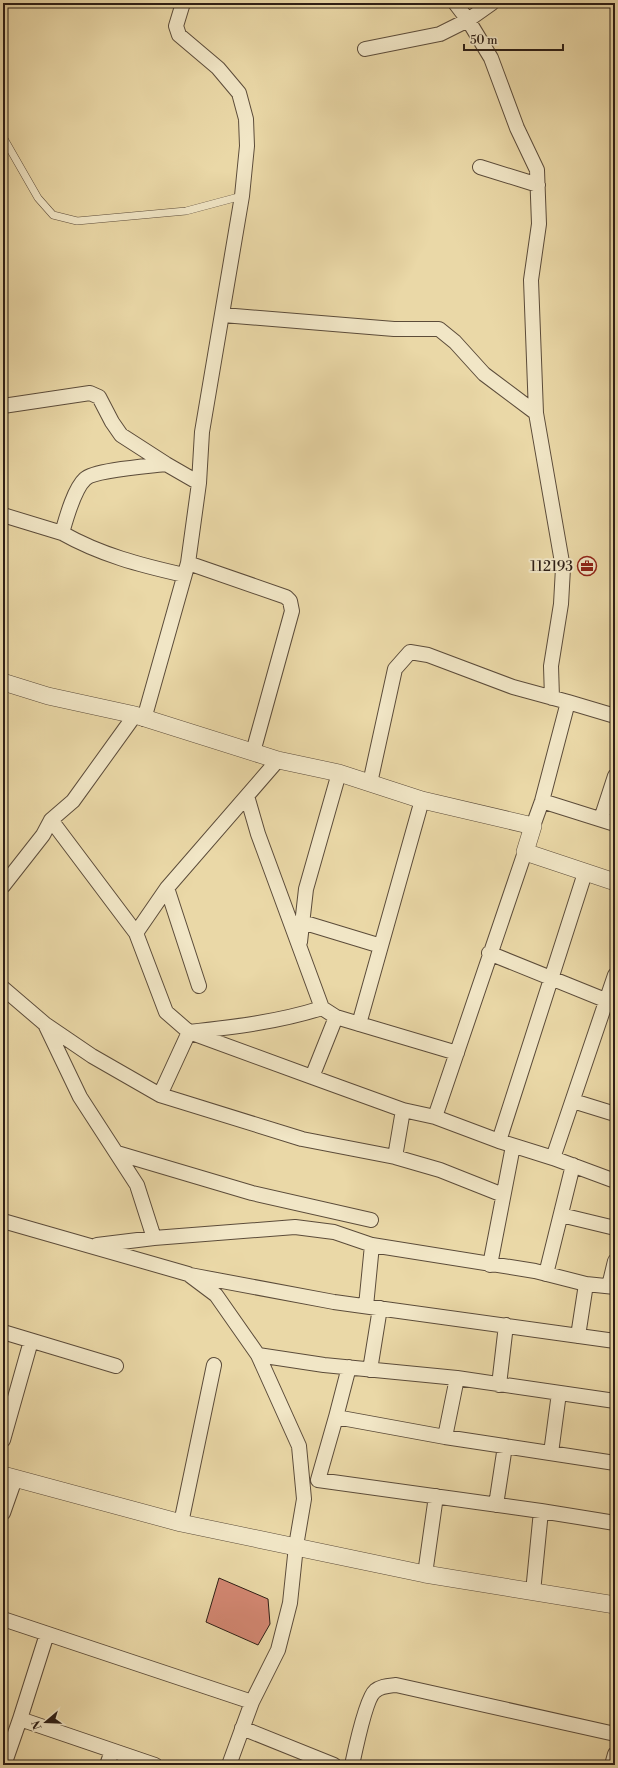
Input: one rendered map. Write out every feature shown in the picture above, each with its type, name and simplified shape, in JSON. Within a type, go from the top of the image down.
[{"type":"street","points":[[3,886],[43,835],[51,820],[73,801],[139,717],[186,569],[199,483],[202,432],[242,196],[247,146],[247,126],[239,93],[218,68],[179,35],[176,26],[183,3]]},
{"type":"street","points":[[455,3],[468,20],[491,58],[517,128],[537,170],[539,224],[531,280],[536,413],[563,568],[561,604],[551,666],[552,698]]},
{"type":"street","points":[[365,49],[440,34],[468,20],[492,3]]},
{"type":"street","points":[[480,167],[538,185]]},
{"type":"street","points":[[223,315],[394,329],[439,329],[455,342],[484,374],[536,413]]},
{"type":"street","points":[[3,406],[90,393],[99,397],[112,422],[121,434],[166,464],[199,483]]},
{"type":"street","points":[[62,533],[76,493],[85,479],[99,472],[166,464]]},
{"type":"street","points":[[3,515],[62,533],[76,541],[127,562],[186,569],[286,597],[290,601],[292,610],[253,752]]},
{"type":"street","points":[[370,783],[395,669],[410,652],[428,655],[514,688],[615,716]]},
{"type":"street","points":[[3,682],[48,696],[139,717],[278,760],[339,773],[422,800],[533,826]]},
{"type":"street","points":[[435,1116],[458,1053],[489,953],[542,801],[568,702]]},
{"type":"street","points":[[136,933],[167,888],[278,760]]},
{"type":"street","points":[[300,949],[306,888],[339,773]]},
{"type":"street","points":[[600,819],[614,782]]},
{"type":"street","points":[[247,796],[258,834],[275,876],[322,1008],[336,1017],[458,1053]]},
{"type":"street","points":[[359,1024],[422,800]]},
{"type":"street","points":[[542,801],[615,824]]},
{"type":"street","points":[[51,820],[136,933],[166,1012],[189,1032],[403,1110],[435,1116],[498,1141],[553,1158],[615,1180]]},
{"type":"street","points":[[525,852],[615,882]]},
{"type":"street","points":[[498,1141],[585,873]]},
{"type":"street","points":[[167,888],[198,986]]},
{"type":"street","points":[[302,922],[381,946]]},
{"type":"street","points":[[489,953],[611,1002]]},
{"type":"street","points":[[553,1158],[611,1002],[615,975]]},
{"type":"street","points":[[3,986],[45,1024],[92,1056],[160,1095],[302,1139],[395,1157],[440,1170],[503,1195]]},
{"type":"street","points":[[189,1032],[248,1026],[296,1016],[322,1008]]},
{"type":"street","points":[[312,1077],[336,1017]]},
{"type":"street","points":[[45,1024],[80,1097],[137,1185],[154,1238]]},
{"type":"street","points":[[160,1095],[189,1032]]},
{"type":"street","points":[[573,1101],[615,1114]]},
{"type":"street","points":[[395,1157],[403,1110]]},
{"type":"street","points":[[490,1265],[514,1146]]},
{"type":"street","points":[[117,1154],[252,1193],[372,1220]]},
{"type":"street","points":[[546,1274],[573,1165]]},
{"type":"street","points":[[561,1215],[615,1228]]},
{"type":"street","points":[[3,1221],[188,1274],[334,1302],[615,1341]]},
{"type":"street","points":[[91,1246],[154,1238],[295,1227],[334,1232],[372,1245],[546,1274],[586,1284],[612,1287],[615,1261]]},
{"type":"street","points":[[370,1370],[373,1307],[372,1245]]},
{"type":"street","points":[[188,1274],[216,1296],[258,1355],[299,1446],[304,1499],[296,1546],[290,1603],[280,1644],[252,1702],[230,1765]]},
{"type":"street","points":[[578,1336],[586,1284]]},
{"type":"street","points":[[499,1385],[506,1325]]},
{"type":"street","points":[[3,1332],[116,1366]]},
{"type":"street","points":[[3,1440],[31,1341]]},
{"type":"street","points":[[258,1355],[370,1370],[457,1378],[615,1401]]},
{"type":"street","points":[[181,1523],[214,1365]]},
{"type":"street","points":[[304,1499],[318,1480],[349,1367]]},
{"type":"street","points":[[445,1437],[457,1378]]},
{"type":"street","points":[[551,1453],[559,1393]]},
{"type":"street","points":[[336,1417],[445,1437],[615,1463]]},
{"type":"street","points":[[496,1505],[505,1446]]},
{"type":"street","points":[[3,1513],[9,1477],[181,1523],[425,1574],[615,1605]]},
{"type":"street","points":[[318,1480],[541,1510],[615,1523]]},
{"type":"street","points":[[425,1574],[436,1496]]},
{"type":"street","points":[[533,1592],[541,1510]]},
{"type":"street","points":[[3,1619],[252,1702]]},
{"type":"street","points":[[4,1765],[47,1634]]},
{"type":"street","points":[[352,1765],[362,1724],[374,1692],[382,1686],[396,1685],[615,1734]]},
{"type":"street","points":[[20,1718],[112,1752],[155,1765]]},
{"type":"street","points":[[242,1728],[334,1765]]},
{"type":"street","points":[[107,1765],[112,1752]]},
{"type":"street","points":[[612,1765],[615,1754]]},
{"type":"lane","points":[[3,137],[38,198],[54,215],[77,221],[186,211],[242,196]]},
{"type":"building","points":[[219,1578],[268,1599],[270,1624],[258,1645],[206,1622]]},
{"type":"place","name":"112193","points":[[587,566]]}]
